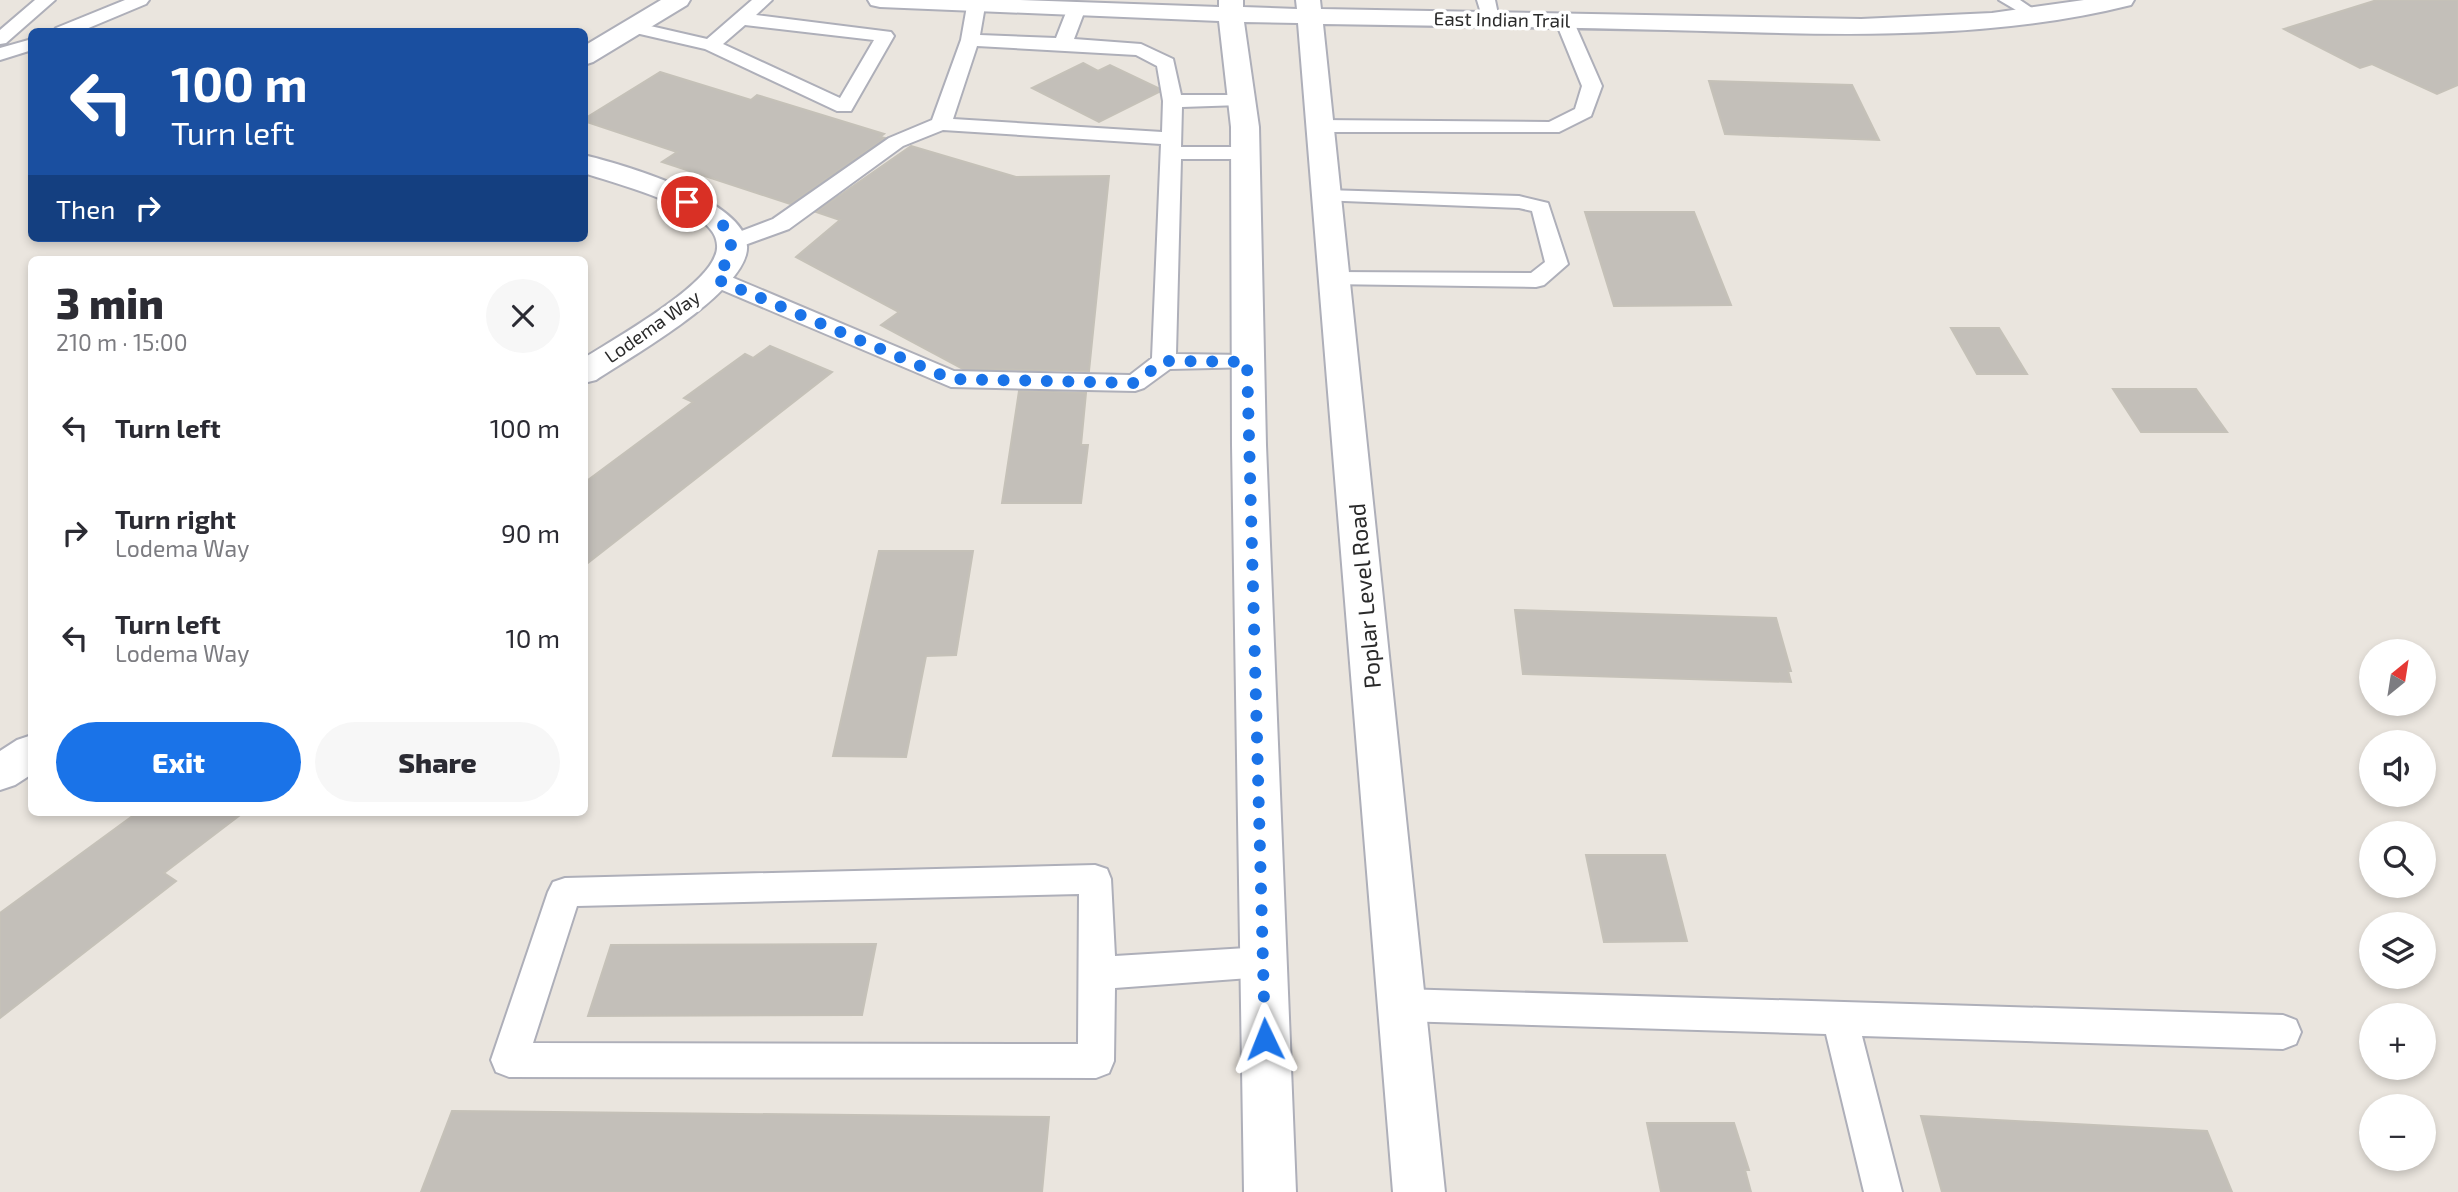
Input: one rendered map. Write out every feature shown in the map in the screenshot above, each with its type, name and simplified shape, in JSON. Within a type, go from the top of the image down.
[{"type":"main road","points":[[588,55],[678,0]]},
{"type":"main road","name":"East Indian Trail","points":[[880,0],[976,6],[1013,4],[1076,10],[1488,9],[1564,20],[1750,24],[1938,24],[2033,15],[2122,0]]},
{"type":"main road","points":[[1231,8],[1245,153],[1247,362],[1269,1192]]},
{"type":"main road","name":"Poplar Level Road","points":[[1309,8],[1419,1192]]},
{"type":"main road","points":[[588,165],[687,202],[726,229],[731,243]]},
{"type":"main road","name":"Lodema Way","points":[[588,370],[716,279],[730,258],[731,243]]},
{"type":"main road","points":[[0,773],[28,755]]},
{"type":"lane","points":[[1,36],[46,0]]},
{"type":"lane","points":[[72,28],[140,0]]},
{"type":"lane","points":[[711,45],[763,0]]},
{"type":"lane","points":[[2008,0],[2033,15]]},
{"type":"lane","points":[[941,124],[970,40],[976,6]]},
{"type":"lane","points":[[1064,42],[1076,10]]},
{"type":"lane","points":[[633,27],[711,45],[844,107],[885,36],[740,19]]},
{"type":"lane","points":[[1320,126],[1552,128],[1584,112],[1592,86],[1564,20]]},
{"type":"lane","points":[[970,40],[1064,42],[1141,50],[1166,62],[1173,101],[1164,361]]},
{"type":"lane","points":[[0,54],[28,45]]},
{"type":"lane","points":[[1173,101],[1241,99]]},
{"type":"lane","points":[[731,243],[781,224],[896,142],[941,124],[1245,153]]},
{"type":"lane","points":[[1326,196],[1519,202],[1541,207],[1557,264],[1536,280],[1334,279]]},
{"type":"lane","points":[[716,279],[951,379],[1135,383],[1164,361],[1247,362]]},
{"type":"lane","points":[[1095,879],[1098,972],[1096,1061],[509,1060],[565,892],[1095,879]]},
{"type":"lane","points":[[1098,972],[1263,962]]},
{"type":"lane","points":[[1401,1005],[2283,1032]]},
{"type":"lane","points":[[1840,1018],[1883,1192]]},
{"type":"building","points":[[2377,0],[2458,0],[2458,85],[2437,94],[2372,64],[2360,68],[2284,29]]},
{"type":"building","points":[[1083,63],[1098,71],[1110,65],[1158,88],[1159,92],[1099,122],[1032,88]]},
{"type":"building","points":[[660,72],[751,100],[757,95],[884,134],[880,137],[885,138],[790,204],[662,162],[677,152],[588,122],[588,117]]},
{"type":"building","points":[[1709,81],[1852,85],[1879,140],[1725,134]]},
{"type":"building","points":[[911,146],[1016,177],[1109,176],[1089,371],[963,369],[881,325],[899,312],[796,257],[840,220],[816,212]]},
{"type":"building","points":[[1585,212],[1694,212],[1731,305],[1614,306]]},
{"type":"building","points":[[1951,328],[1999,328],[2027,374],[1977,374]]},
{"type":"building","points":[[770,346],[832,372],[588,563],[588,480],[693,402],[684,398],[745,354],[753,358]]},
{"type":"building","points":[[2113,389],[2196,389],[2227,432],[2141,432]]},
{"type":"building","points":[[1019,391],[1086,393],[1081,445],[1088,445],[1081,503],[1002,503]]},
{"type":"building","points":[[879,551],[973,551],[956,655],[926,656],[906,757],[833,756]]},
{"type":"building","points":[[1515,610],[1776,618],[1791,671],[1788,671],[1791,682],[1523,674]]},
{"type":"building","points":[[133,816],[239,816],[164,873],[176,881],[0,1018],[0,913]]},
{"type":"building","points":[[1586,855],[1665,855],[1687,941],[1604,942]]},
{"type":"building","points":[[876,944],[862,1015],[588,1016],[611,945]]},
{"type":"building","points":[[452,1111],[1049,1117],[1042,1192],[421,1192]]},
{"type":"building","points":[[1921,1116],[2207,1131],[2232,1192],[1942,1192]]},
{"type":"building","points":[[1647,1123],[1734,1123],[1749,1170],[1745,1170],[1751,1192],[1661,1192]]},
{"type":"route","points":[[687,202],[714,216],[726,229],[732,247],[730,258],[716,279],[951,379],[1135,383],[1164,361],[1247,362],[1265,1039]]}]
